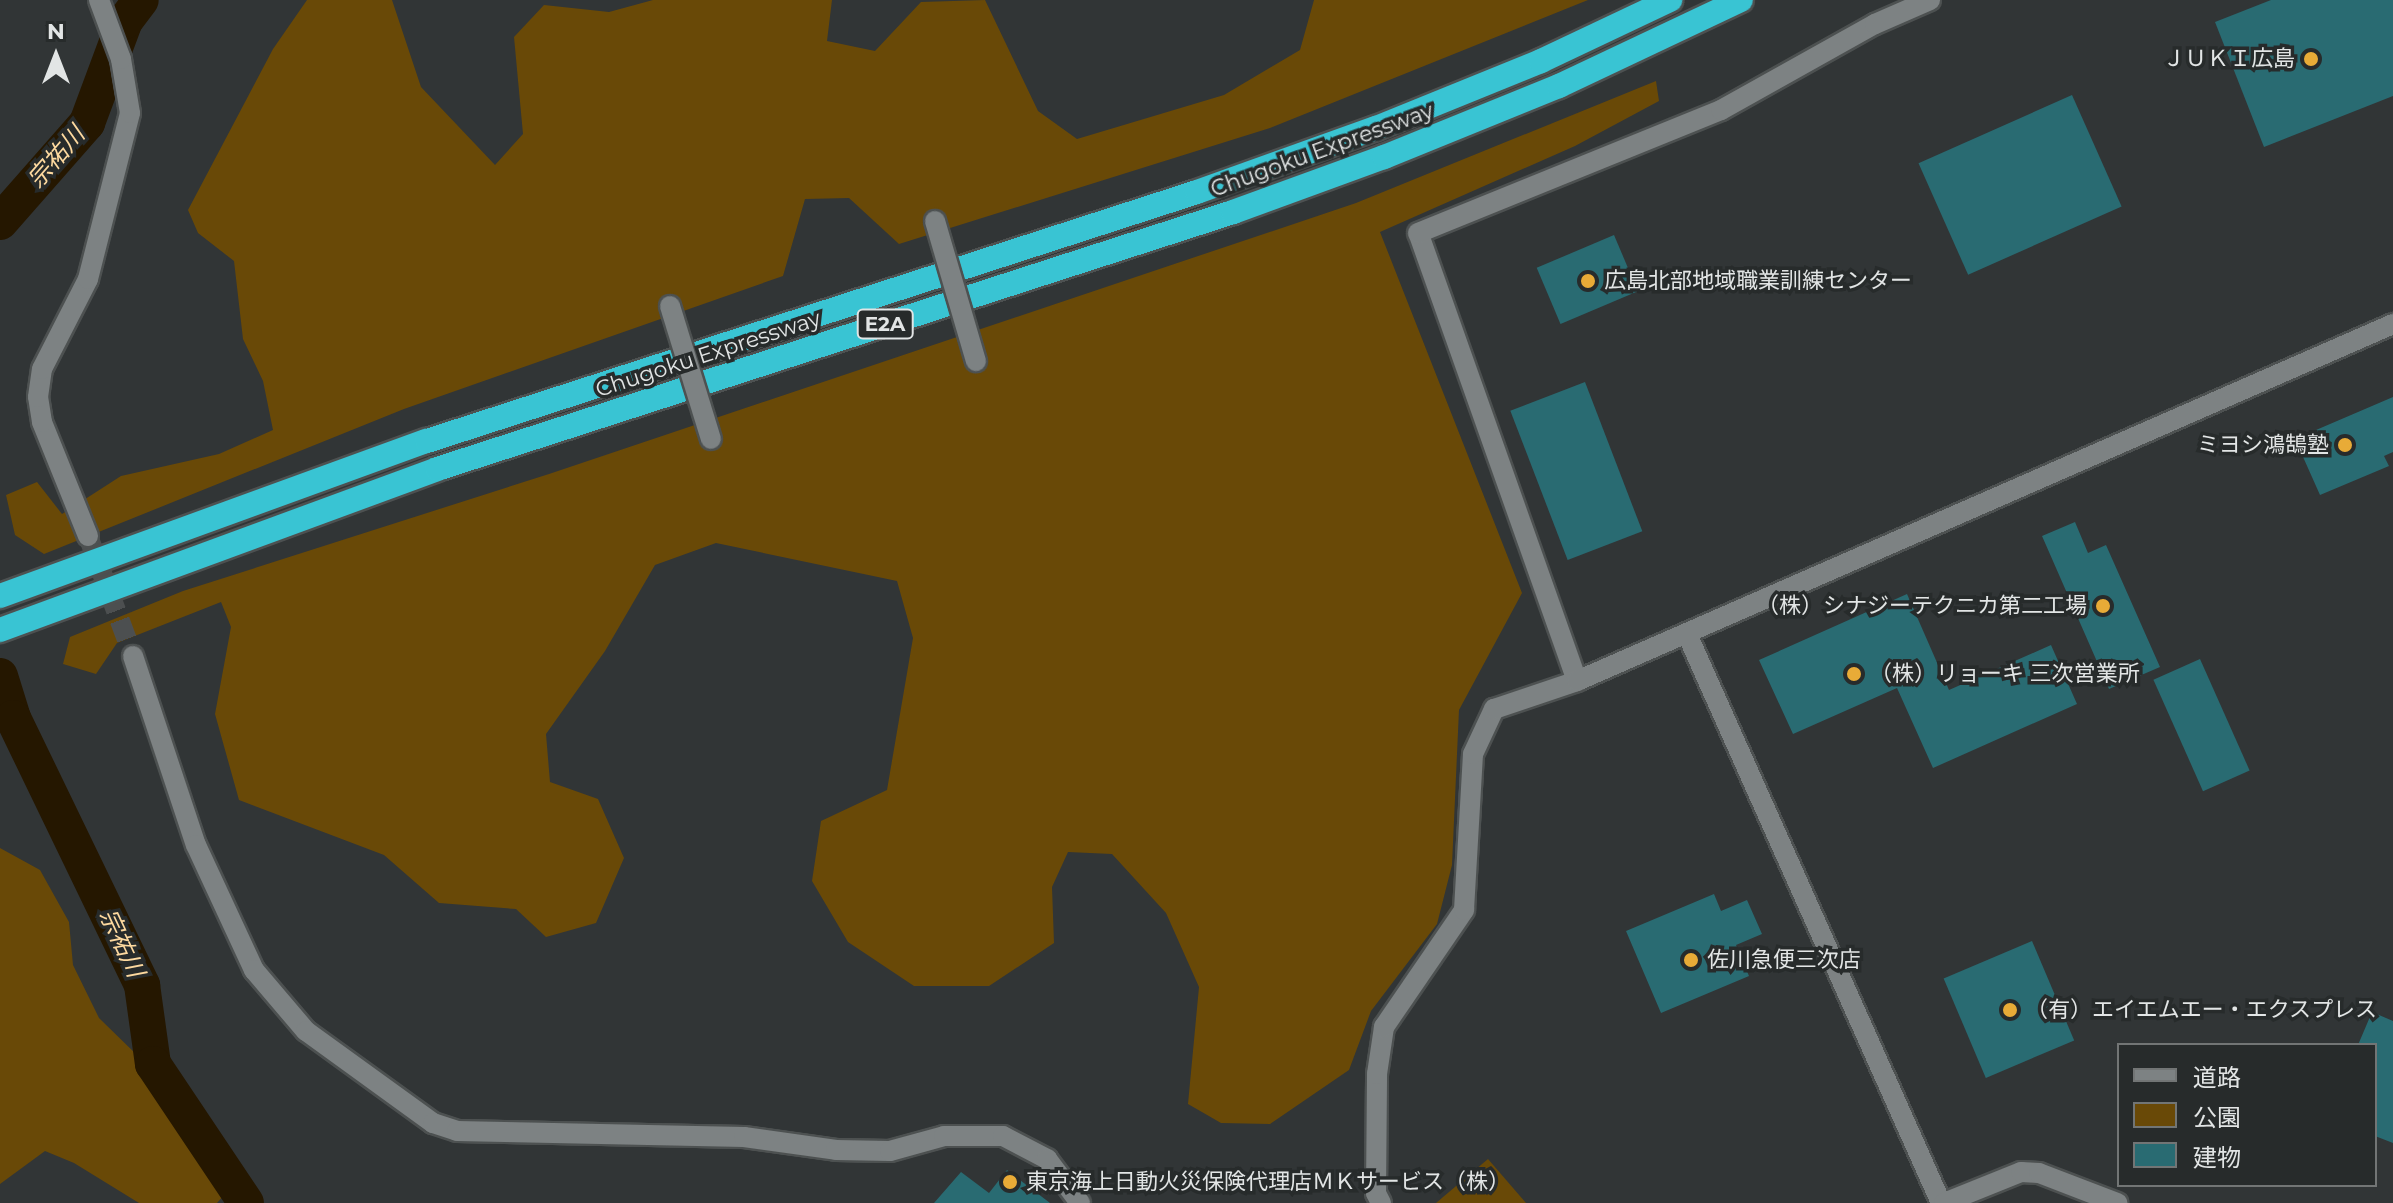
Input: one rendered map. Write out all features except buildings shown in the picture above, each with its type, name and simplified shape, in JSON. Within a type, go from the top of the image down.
[{"type":"highway","name":"Chugoku Expressway","points":[[2,595],[427,441],[1197,192],[1376,128],[1541,61],[1670,0]]},
{"type":"highway","name":"Chugoku Expressway","points":[[9,626],[437,469],[1356,167],[1559,86],[1741,0]]},
{"type":"street","points":[[88,536],[42,422],[38,397],[42,369],[88,279],[107,216],[130,113],[121,59],[99,0]]},
{"type":"street","points":[[1577,681],[1418,233],[1721,110],[1875,24],[1930,0]]},
{"type":"street","points":[[935,221],[976,361]]},
{"type":"street","points":[[670,306],[711,439]]},
{"type":"street","points":[[1381,1203],[1376,1193],[1377,1074],[1384,1027],[1464,910],[1473,754],[1494,709],[1577,681],[1687,634],[2393,324]]},
{"type":"street","points":[[1687,634],[1942,1203],[2021,1172],[2039,1173],[2117,1203]]},
{"type":"street","points":[[133,656],[196,845],[254,970],[306,1031],[433,1123],[457,1131],[744,1137],[836,1150],[890,1151],[944,1136],[1003,1136],[1047,1159],[1080,1203]]},
{"type":"green space","points":[[307,0],[392,0],[421,87],[495,165],[523,134],[514,37],[544,5],[609,12],[653,0],[832,0],[827,41],[875,51],[921,2],[985,0],[1038,111],[1077,139],[1224,95],[1300,50],[1314,0],[1588,0],[1270,128],[899,244],[849,198],[805,199],[783,276],[404,409],[44,554],[15,535],[6,495],[37,482],[62,514],[121,476],[219,454],[273,430],[263,381],[243,339],[234,261],[198,233],[188,210],[273,49]]},
{"type":"green space","points":[[1656,81],[1659,101],[1575,146],[1380,232],[1522,593],[1459,710],[1452,865],[1437,924],[1371,1011],[1349,1070],[1270,1124],[1221,1123],[1188,1104],[1199,987],[1166,913],[1112,854],[1068,852],[1052,887],[1054,943],[989,986],[914,986],[848,942],[812,881],[821,821],[887,790],[913,638],[897,581],[716,543],[655,565],[605,651],[546,734],[550,782],[598,799],[624,858],[596,923],[546,937],[516,909],[439,903],[384,855],[239,800],[215,714],[231,627],[221,602],[117,643],[96,674],[63,664],[70,637],[183,591],[549,474],[1356,203]]},
{"type":"green space","points":[[0,848],[40,870],[69,922],[73,965],[99,1018],[139,1057],[224,1195],[217,1203],[139,1203],[74,1163],[45,1151],[0,1184]]},
{"type":"green space","points":[[1488,1159],[1526,1203],[1436,1203]]},
{"type":"waterway","name":"宗祐川","points":[[0,222],[87,123],[125,21],[141,0]]},
{"type":"waterway","name":"宗祐川","points":[[0,676],[13,718],[142,985],[153,1064],[246,1203]]},
{"type":"tunnel","points":[[88,536],[133,656]]},
{"type":"place","name":"ＪＵＫＩ広島","points":[[2311,59]]},
{"type":"place","name":"広島北部地域職業訓練センター","points":[[1588,281]]},
{"type":"place","name":"ミヨシ鴻鵠塾","points":[[2345,445]]},
{"type":"place","name":"（株）シナジーテクニカ第二工場","points":[[2103,606]]},
{"type":"place","name":"（株）リョーキ 三次営業所","points":[[1854,674]]},
{"type":"place","name":"佐川急便三次店","points":[[1691,960]]},
{"type":"place","name":"（有）エイエムエー・エクスプレス","points":[[2010,1010]]},
{"type":"place","name":"東京海上日動火災保険代理店ＭＫサービス（株）","points":[[1010,1182]]}]
